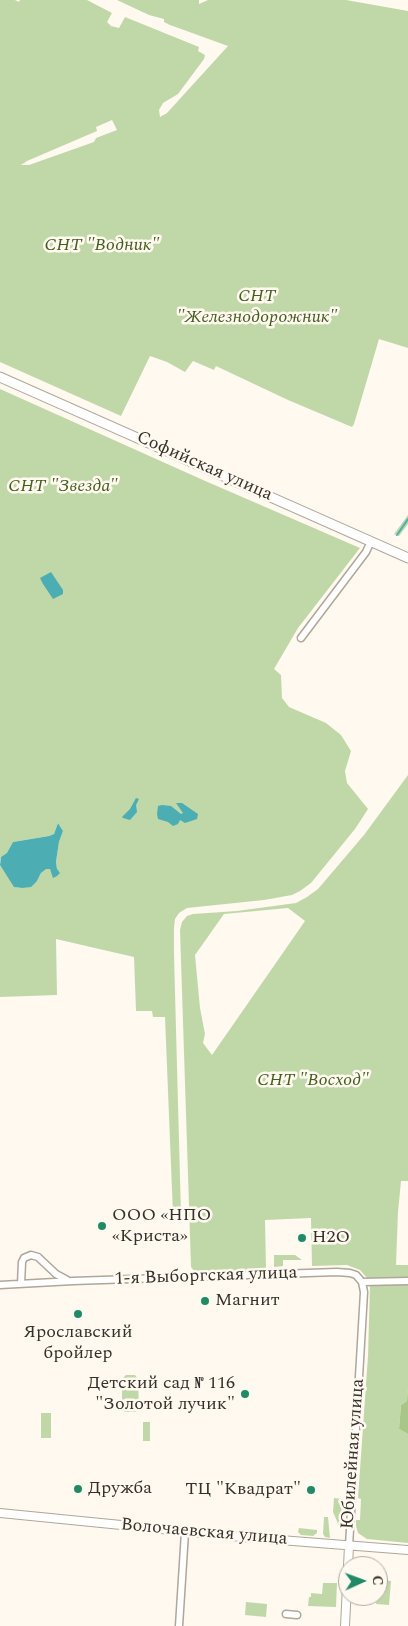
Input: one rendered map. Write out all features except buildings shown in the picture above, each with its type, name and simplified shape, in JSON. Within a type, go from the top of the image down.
[{"type":"main road","name":"Софийская улица","points":[[0,377],[408,558]]},
{"type":"street","points":[[301,638],[366,552],[371,541]]},
{"type":"street","points":[[21,1284],[22,1262],[24,1258],[31,1255],[38,1257],[60,1277],[73,1281]]},
{"type":"street","name":"1-я Выборгская улица","points":[[0,1285],[342,1272],[353,1273],[362,1282],[408,1281]]},
{"type":"street","name":"Юбилейная улица","points":[[344,1626],[364,1292],[362,1282]]},
{"type":"street","name":"Волочаевская улица","points":[[0,1513],[185,1532],[408,1550]]},
{"type":"street","points":[[179,1626],[185,1532]]},
{"type":"street","points":[[286,1614],[297,1615]]},
{"type":"green space","points":[[0,0],[15,0],[19,2],[20,0],[87,0],[112,13],[107,22],[111,26],[119,28],[125,17],[199,47],[198,51],[205,55],[204,59],[178,94],[163,103],[159,110],[160,117],[167,113],[228,46],[170,25],[164,22],[164,19],[149,15],[117,0],[199,0],[199,4],[208,0],[346,0],[408,11],[408,348],[379,339],[352,427],[288,400],[216,366],[214,370],[193,361],[185,372],[167,362],[150,356],[121,416],[0,362]],"holes":[[[112,120],[117,130],[96,138],[94,142],[29,165],[21,165],[97,131],[96,127]]]},
{"type":"green space","name":"СНТ \"Звезда\"","points":[[0,389],[360,548],[298,628],[274,669],[281,675],[282,698],[289,707],[326,723],[341,735],[351,751],[345,771],[347,783],[368,809],[355,829],[311,883],[300,891],[292,895],[264,900],[187,908],[179,913],[175,919],[174,955],[181,1215],[173,1215],[165,1017],[153,1017],[152,1011],[136,1011],[134,957],[56,939],[57,995],[0,997],[0,865],[15,887],[22,888],[37,881],[45,869],[50,869],[52,872],[57,869],[56,862],[59,842],[63,831],[58,823],[54,834],[13,842],[7,854],[1,857],[0,863]]},
{"type":"green space","points":[[408,515],[408,524],[399,536],[394,534]]},
{"type":"green space","name":"СНТ \"Восход\"","points":[[408,775],[408,1181],[401,1181],[396,1265],[408,1265],[408,1278],[367,1278],[360,1270],[347,1265],[312,1266],[311,1218],[265,1220],[266,1269],[195,1272],[191,1267],[180,930],[182,922],[187,916],[193,914],[237,911],[296,903],[318,889],[364,835]],"holes":[[[288,908],[305,921],[212,1055],[203,1043],[205,1034],[200,1008],[195,955],[224,914]]]},
{"type":"green space","points":[[274,1255],[295,1255],[302,1260],[283,1260],[283,1266],[274,1267]]},
{"type":"green space","points":[[408,1284],[408,1387],[407,1401],[401,1405],[399,1429],[408,1434],[408,1543],[367,1539],[358,1533],[356,1520],[360,1520],[361,1499],[358,1498],[368,1356],[370,1285]]},
{"type":"green space","points":[[126,1375],[135,1375],[138,1379],[139,1408],[135,1412],[125,1412],[122,1409],[122,1379]]},
{"type":"green space","points":[[408,1387],[408,1434],[399,1429],[401,1405],[407,1401]]},
{"type":"green space","points":[[41,1413],[51,1413],[51,1438],[41,1438]]},
{"type":"green space","points":[[143,1422],[150,1422],[150,1441],[143,1441]]},
{"type":"green space","points":[[334,1498],[342,1499],[340,1528],[333,1512]]},
{"type":"green space","points":[[324,1517],[328,1517],[330,1538],[325,1537],[323,1534]]},
{"type":"green space","points":[[299,1528],[317,1530],[317,1533],[313,1536],[301,1535],[298,1532]]},
{"type":"green space","points":[[388,1581],[391,1581],[388,1605]]},
{"type":"green space","points":[[323,1583],[337,1583],[336,1607],[308,1606],[311,1593],[322,1594]]},
{"type":"green space","points":[[246,1602],[267,1604],[266,1617],[245,1615]]},
{"type":"water","points":[[51,572],[63,590],[63,594],[53,599],[40,578]]},
{"type":"water","points":[[136,798],[139,799],[136,805],[137,812],[130,820],[123,818],[122,817],[130,809]]},
{"type":"water","points":[[176,803],[182,803],[198,814],[197,819],[185,823],[180,820],[178,824],[173,826],[168,822],[158,819],[158,806],[162,805],[171,806],[181,814],[183,813]]},
{"type":"water","points":[[58,823],[63,831],[56,862],[60,873],[53,878],[50,869],[46,869],[31,887],[14,887],[0,865],[1,857],[7,853],[13,842],[54,834]]},
{"type":"waterway","points":[[397,535],[408,519]]},
{"type":"place","name":"ООО «НПО «Криста»","points":[[102,1226]]},
{"type":"place","name":"H2O","points":[[302,1238]]},
{"type":"place","name":"Магнит","points":[[205,1301]]},
{"type":"place","name":"Ярославский бройлер","points":[[78,1314]]},
{"type":"place","name":"Детский сад № 116 \"Золотой лучик\"","points":[[245,1394]]},
{"type":"place","name":"Дружба","points":[[78,1489]]},
{"type":"place","name":"ТЦ \"Квадрат\"","points":[[311,1490]]},
{"type":"park label","name":"СНТ \"Водник\"","points":[[102,246]]},
{"type":"park label","name":"СНТ \"Железнодорожник\"","points":[[257,307]]}]
